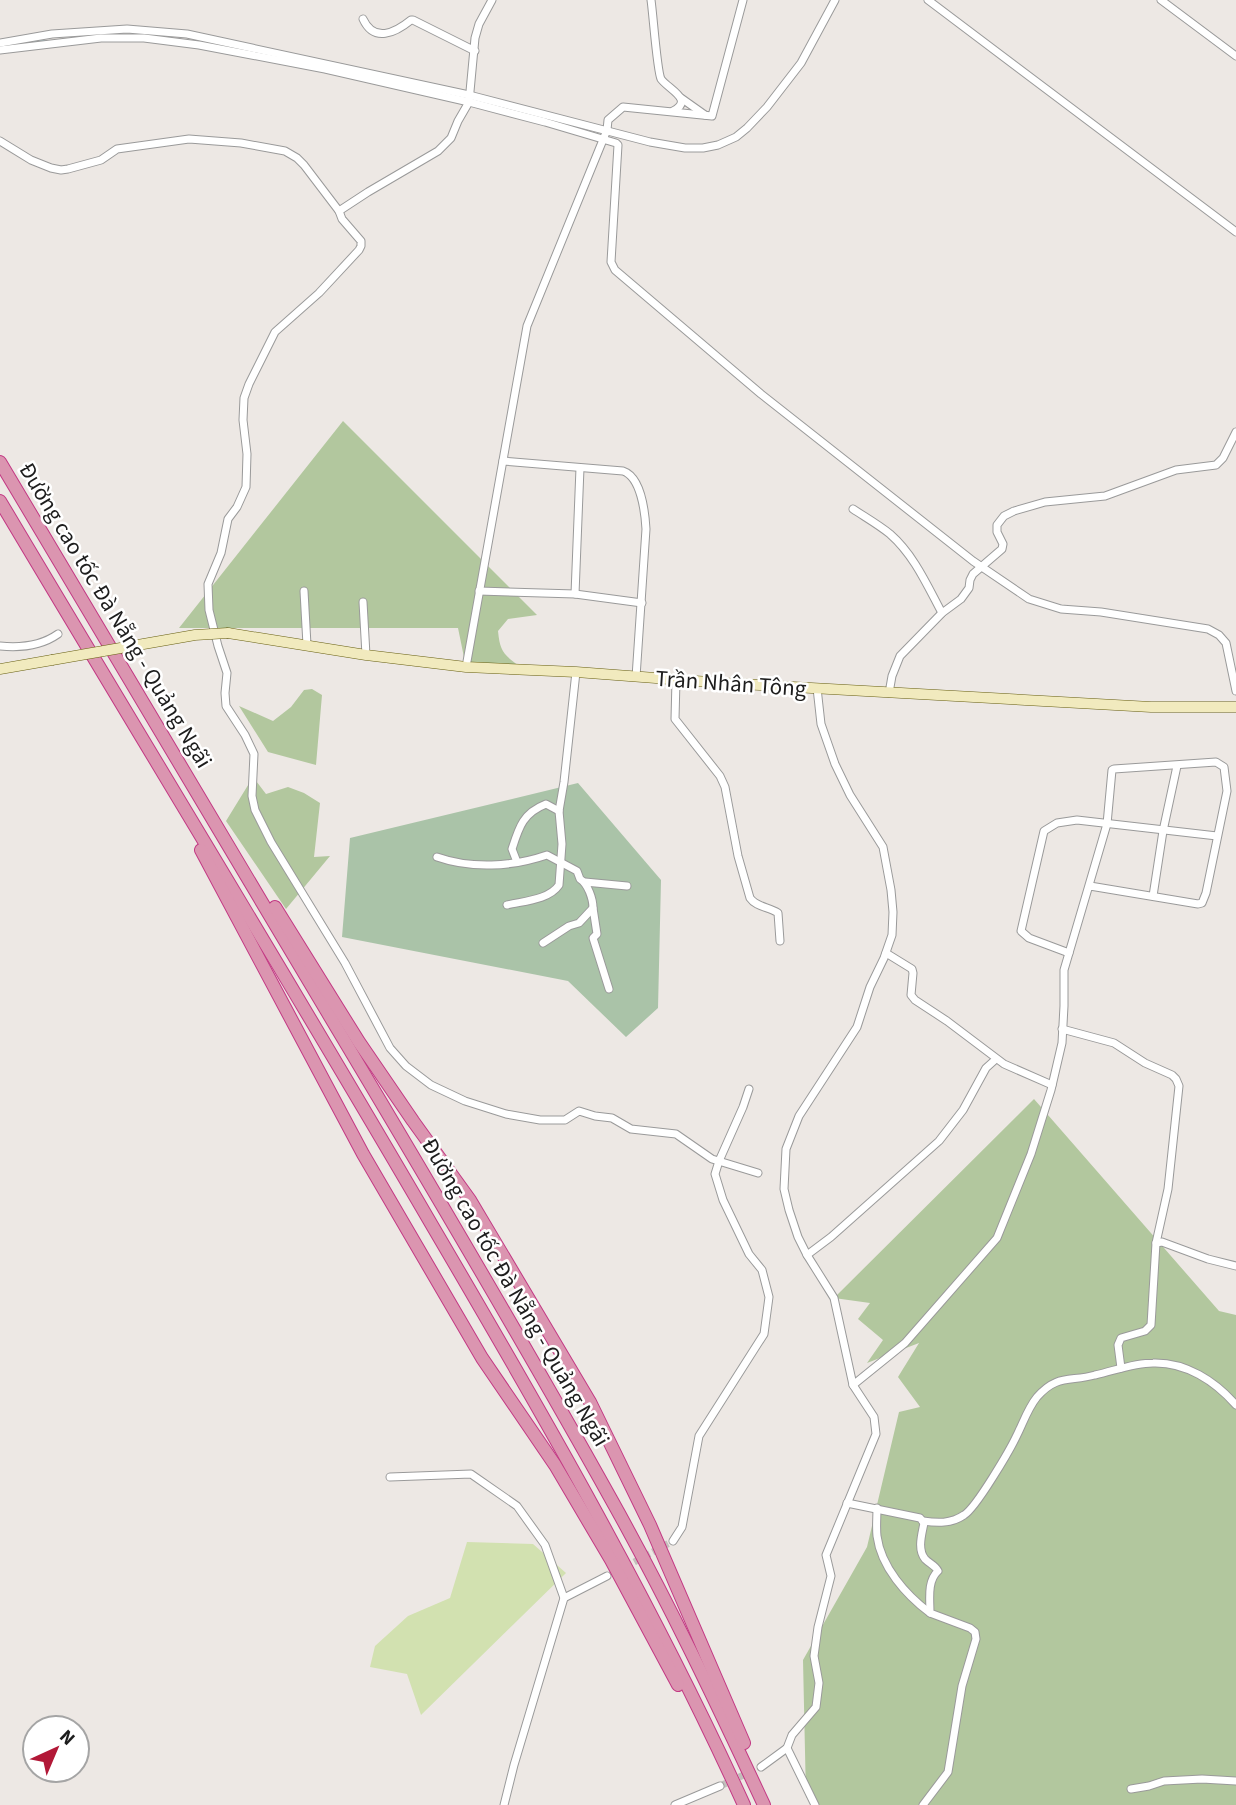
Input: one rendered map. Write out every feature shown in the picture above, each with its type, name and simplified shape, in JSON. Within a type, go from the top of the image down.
[{"type":"highway","name":"Đường cao tốc Đà Nẵng - Quảng Ngãi","points":[[0,462],[197,787],[612,1501],[698,1665],[764,1805]]},
{"type":"highway","name":"Đường cao tốc Đà Nẵng - Quảng Ngãi","points":[[0,501],[120,701],[194,832],[415,1194],[597,1511],[647,1604],[743,1803]]},
{"type":"highway","points":[[211,811],[359,1042],[470,1200],[590,1402],[650,1525],[770,1805]]},
{"type":"highway","points":[[194,832],[363,1154],[482,1358],[555,1465],[611,1560],[743,1803]]},
{"type":"street","points":[[339,211],[438,151],[451,138],[469,98],[475,38],[492,0]]},
{"type":"street","points":[[651,0],[660,77],[681,98],[705,116]]},
{"type":"street","points":[[466,667],[527,326],[605,134],[608,120],[622,107],[712,116],[743,0]]},
{"type":"street","points":[[0,43],[52,34],[127,29],[187,34],[469,98],[605,134],[685,148],[703,148],[729,141],[747,128],[792,75],[835,0]]},
{"type":"street","points":[[928,0],[1236,232]]},
{"type":"street","points":[[1161,0],[1236,56]]},
{"type":"street","points":[[363,19],[370,29],[385,33],[394,32],[413,20],[475,51]]},
{"type":"street","points":[[0,50],[101,38],[160,40],[265,57],[469,98]]},
{"type":"street","points":[[672,111],[680,108],[681,98]]},
{"type":"street","points":[[605,134],[618,145],[611,262],[615,270],[761,394],[981,566],[1029,599],[1061,609],[1101,612],[1208,629],[1226,643],[1236,691]]},
{"type":"street","points":[[0,141],[31,160],[61,170],[101,160],[117,149],[188,139],[242,143],[285,150],[304,165],[339,211],[362,246],[319,293],[275,332],[249,384],[243,406],[247,454],[246,487],[229,519],[221,553],[208,584],[209,610],[227,673],[226,706],[254,754],[253,804],[271,842],[345,963],[390,1048],[418,1077],[465,1101],[506,1114],[540,1121],[565,1120],[579,1111],[612,1118],[631,1129],[676,1134],[700,1152],[758,1173]]},
{"type":"street","points":[[889,693],[900,656],[942,612],[961,599],[968,591],[971,576],[1002,549],[997,525],[1004,516],[1045,502],[1105,496],[1181,469],[1216,465],[1223,458],[1236,432]]},
{"type":"street","points":[[503,461],[623,471],[628,472],[634,480],[643,507],[646,529],[636,677]]},
{"type":"street","points":[[575,594],[580,468]]},
{"type":"street","points":[[853,509],[890,534],[917,565],[942,612]]},
{"type":"street","points":[[304,591],[307,645]]},
{"type":"street","points":[[480,591],[575,594],[642,603]]},
{"type":"street","points":[[363,601],[366,655]]},
{"type":"street","name":"Trần Nhân Tông","points":[[0,669],[195,635],[228,633],[366,655],[466,667],[1151,707],[1236,707]]},
{"type":"street","points":[[0,646],[36,645],[58,634]]},
{"type":"street","points":[[507,905],[547,896],[559,885],[562,844],[559,811],[576,672]]},
{"type":"street","points":[[676,680],[675,719],[720,776],[750,898],[754,903],[778,914],[780,941]]},
{"type":"street","points":[[761,1767],[787,1748],[792,1735],[816,1707],[819,1683],[814,1656],[818,1627],[831,1576],[826,1555],[876,1434],[874,1417],[853,1385],[834,1298],[798,1237],[784,1189],[786,1149],[799,1116],[857,1027],[892,935],[891,890],[883,847],[850,795],[835,765],[821,724],[817,688]]},
{"type":"street","points":[[853,1385],[905,1343],[997,1238],[1031,1154],[1052,1085],[1062,1043],[1064,970],[1107,824],[1111,774],[1114,769],[1216,762],[1224,768],[1227,791],[1202,902],[1199,904],[1090,886]]},
{"type":"street","points":[[1153,896],[1177,766]]},
{"type":"street","points":[[517,862],[512,849],[519,826],[532,809],[546,804],[559,811]]},
{"type":"street","points":[[1069,953],[1029,939],[1021,931],[1044,831],[1057,823],[1096,821],[1217,836]]},
{"type":"street","points":[[437,857],[456,864],[485,866],[547,855],[577,871],[593,902],[597,934],[593,939],[609,989]]},
{"type":"street","points":[[584,882],[627,886]]},
{"type":"street","points":[[543,943],[569,926],[579,923],[593,908]]},
{"type":"street","points":[[886,953],[912,969],[911,995],[915,1000],[996,1059],[1052,1085]]},
{"type":"street","points":[[1062,1029],[1114,1043],[1145,1063],[1172,1075],[1178,1082],[1170,1178],[1156,1243],[1151,1325],[1145,1331],[1121,1338],[1118,1345],[1121,1368]]},
{"type":"street","points":[[807,1255],[939,1141],[963,1110],[986,1068],[996,1059]]},
{"type":"street","points":[[673,1541],[682,1527],[699,1436],[764,1334],[769,1297],[762,1270],[749,1254],[723,1200],[716,1174],[749,1088]]},
{"type":"street","points":[[1156,1243],[1162,1242],[1236,1266]]},
{"type":"street","points":[[846,1503],[877,1508],[923,1521],[951,1521],[964,1516],[972,1508],[1013,1444],[1034,1401],[1050,1385],[1062,1379],[1082,1378],[1154,1363],[1181,1367],[1202,1375],[1225,1392],[1236,1405]]},
{"type":"street","points":[[390,1477],[471,1474],[517,1506],[545,1545],[564,1598],[504,1805]]},
{"type":"street","points":[[877,1508],[877,1539],[888,1565],[908,1595],[930,1613],[975,1632],[976,1639],[962,1685],[948,1772],[923,1805]]},
{"type":"street","points":[[923,1521],[920,1546],[924,1558],[939,1571],[931,1580],[930,1613]]},
{"type":"street","points":[[564,1598],[607,1577]]},
{"type":"street","points":[[787,1748],[815,1805]]},
{"type":"street","points":[[1131,1788],[1164,1781],[1236,1781]]},
{"type":"street","points":[[676,1805],[720,1786]]},
{"type":"green space","points":[[343,421],[537,615],[508,619],[498,631],[503,651],[519,666],[466,667],[458,628],[179,628]]},
{"type":"green space","points":[[312,689],[322,695],[316,765],[268,752],[239,706],[273,721],[291,707],[304,690]]},
{"type":"green space","points":[[253,777],[266,794],[288,787],[320,803],[314,857],[330,856],[286,909],[226,821]]},
{"type":"green space","points":[[578,783],[661,880],[658,1008],[626,1037],[568,981],[342,937],[350,838]]},
{"type":"green space","points":[[1034,1099],[1219,1311],[1236,1315],[1236,1805],[814,1805],[806,1797],[803,1660],[867,1547],[899,1412],[920,1407],[898,1377],[919,1343],[867,1363],[883,1340],[858,1319],[870,1303],[834,1298]]},
{"type":"green space","points":[[467,1542],[533,1544],[566,1573],[421,1715],[407,1674],[370,1667],[375,1646],[408,1616],[450,1598]]},
{"type":"waterway","points":[[23,44],[44,41]]},
{"type":"tunnel","points":[[625,1567],[673,1541]]},
{"type":"tunnel","points":[[720,1786],[761,1767]]}]
